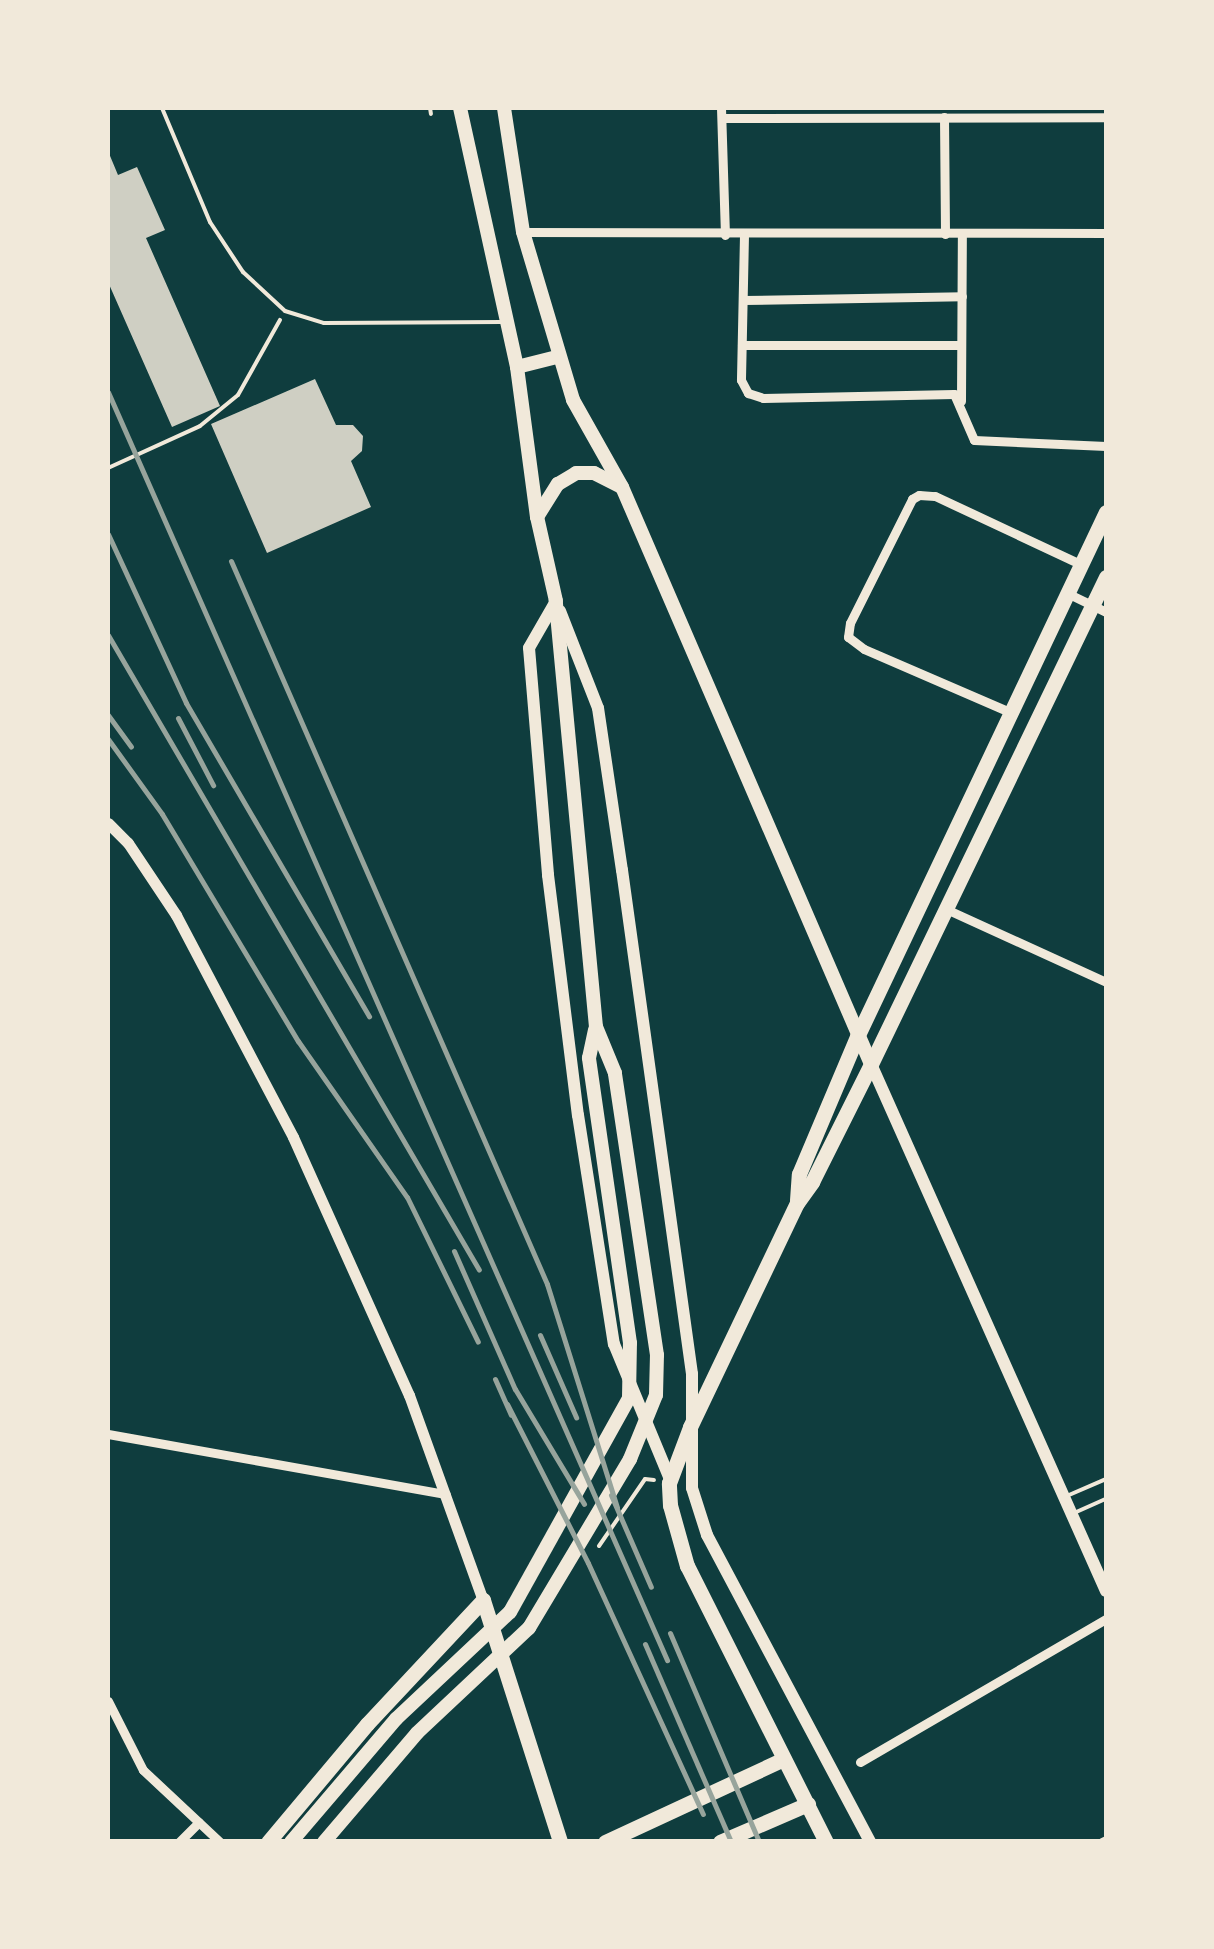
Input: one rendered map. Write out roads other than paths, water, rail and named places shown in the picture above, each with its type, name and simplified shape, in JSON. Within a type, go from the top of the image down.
[{"type":"highway","points":[[797,1203],[800,1174],[857,1038],[1106,512]]},
{"type":"highway","points":[[825,1837],[687,1566],[673,1521],[669,1481],[690,1427],[797,1203],[812,1182],[1099,609],[1106,576]]},
{"type":"highway","points":[[268,1842],[367,1724],[483,1600],[560,1842]]},
{"type":"highway","points":[[605,1842],[784,1759]]},
{"type":"highway","points":[[720,1842],[808,1804]]},
{"type":"main road","points":[[324,1842],[428,1722],[529,1628],[643,1434],[656,1395],[657,1355],[615,1073],[596,1028],[556,602],[537,517],[517,366],[460,108]]},
{"type":"main road","points":[[504,108],[523,232],[572,400],[622,487],[857,1038],[1106,1591]]},
{"type":"main road","points":[[517,366],[557,356]]},
{"type":"main road","points":[[537,517],[558,484],[576,473],[594,473],[622,487]]},
{"type":"main road","points":[[556,602],[598,708],[692,1374],[692,1488],[707,1535],[870,1842]]},
{"type":"main road","points":[[556,602],[530,648],[548,875],[578,1115],[614,1344],[669,1481]]},
{"type":"main road","points":[[291,1842],[396,1719],[510,1612],[628,1398],[632,1368],[589,1058],[596,1028]]},
{"type":"street","points":[[725,235],[722,113],[943,112],[1106,117]]},
{"type":"street","points":[[943,112],[944,234]]},
{"type":"street","points":[[523,232],[1106,233]]},
{"type":"street","points":[[962,234],[961,402],[970,437],[982,442],[1106,446]]},
{"type":"street","points":[[744,235],[741,380],[754,396],[948,393],[961,402]]},
{"type":"street","points":[[742,300],[962,296]]},
{"type":"street","points":[[742,345],[962,345]]},
{"type":"street","points":[[1012,712],[864,650],[848,637],[850,623],[912,499],[919,495],[936,496],[1080,564]]},
{"type":"street","points":[[1068,594],[1099,609]]},
{"type":"street","points":[[108,824],[128,844],[213,979],[292,1137],[449,1494],[483,1600]]},
{"type":"street","points":[[946,909],[1106,982]]},
{"type":"street","points":[[108,1434],[449,1494]]},
{"type":"street","points":[[860,1762],[1106,1619]]},
{"type":"street","points":[[108,1701],[143,1770],[220,1842]]},
{"type":"street","points":[[178,1842],[199,1822]]},
{"type":"lane","points":[[162,108],[210,222],[243,272],[284,311],[324,323],[507,322]]},
{"type":"lane","points":[[1064,1497],[1106,1478]]},
{"type":"lane","points":[[1072,1514],[1106,1499]]},
{"type":"railway","points":[[108,392],[667,1660]]},
{"type":"railway","points":[[108,534],[186,703],[369,1016]]},
{"type":"railway","points":[[231,561],[547,1284],[617,1507]]},
{"type":"railway","points":[[108,635],[479,1270]]},
{"type":"railway","points":[[108,715],[131,747]]},
{"type":"railway","points":[[178,718],[213,785]]},
{"type":"railway","points":[[108,739],[162,814],[298,1041],[407,1197],[478,1342]]},
{"type":"railway","points":[[454,1251],[515,1389],[584,1504]]},
{"type":"railway","points":[[540,1335],[576,1417]]},
{"type":"railway","points":[[495,1379],[511,1415]]},
{"type":"railway","points":[[507,1404],[588,1563],[703,1814]]},
{"type":"railway","points":[[611,1495],[651,1587]]},
{"type":"railway","points":[[670,1633],[759,1842]]},
{"type":"railway","points":[[645,1644],[731,1842]]}]
